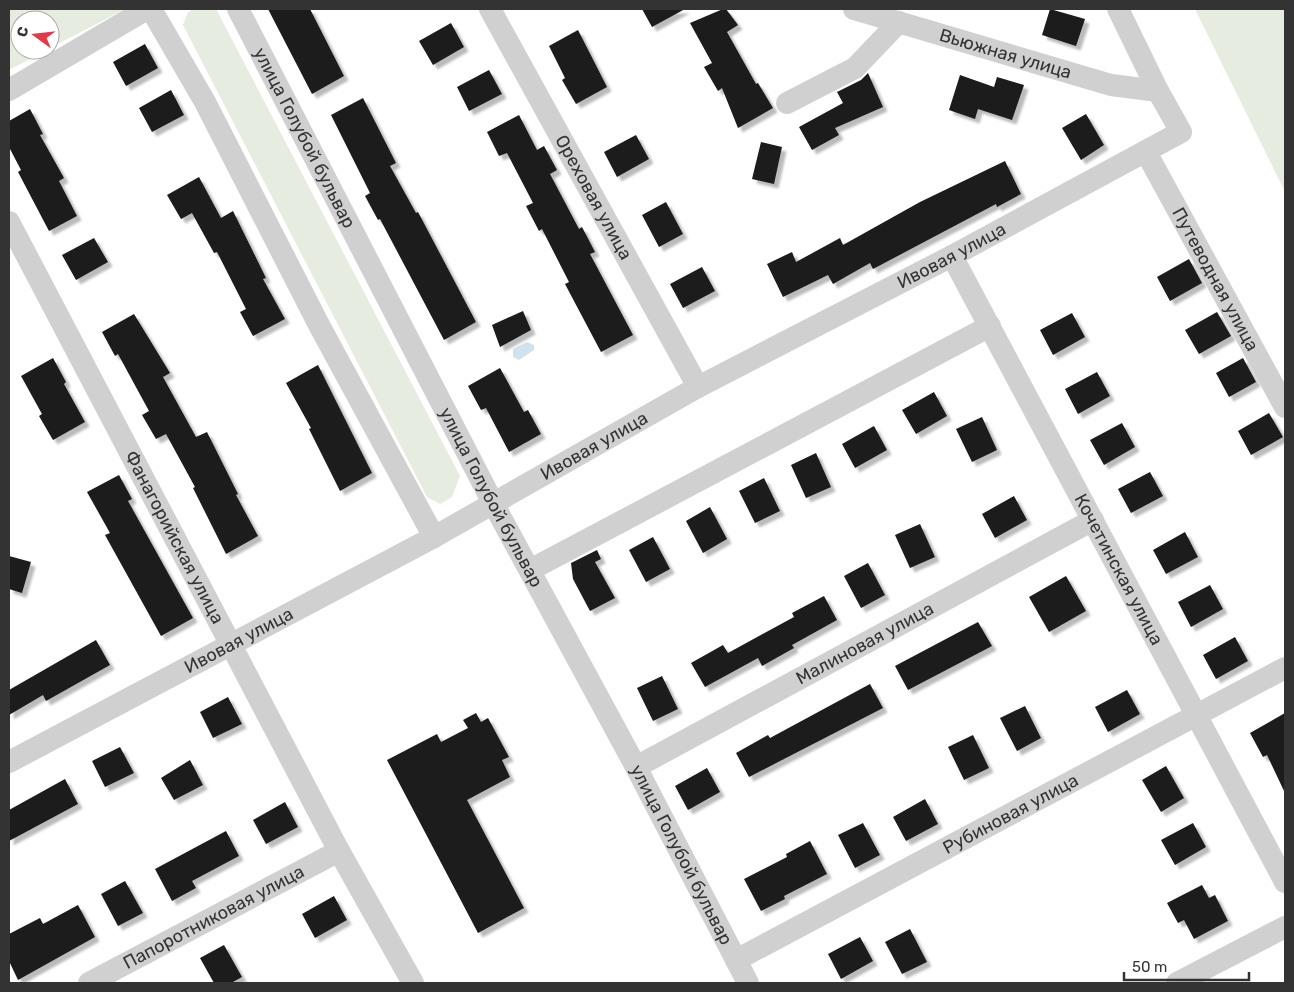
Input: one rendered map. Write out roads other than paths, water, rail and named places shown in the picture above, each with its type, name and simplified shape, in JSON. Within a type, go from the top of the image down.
[{"type":"street","points":[[9,90],[147,9]]},
{"type":"street","points":[[151,9],[205,102],[314,317],[434,537]]},
{"type":"street","name":"улица Голубой бульвар","points":[[238,9],[493,503],[636,767],[748,983]]},
{"type":"street","name":"Ореховая улица","points":[[490,9],[698,387]]},
{"type":"street","name":"Вьюжная улица","points":[[854,9],[1111,85],[1158,91]]},
{"type":"street","points":[[1118,9],[1158,91]]},
{"type":"street","points":[[787,104],[855,68],[899,22]]},
{"type":"street","name":"Ивовая улица","points":[[9,762],[434,537],[698,387],[952,256],[1182,132],[1158,91]]},
{"type":"street","name":"Путеводная улица","points":[[1146,152],[1285,407]]},
{"type":"street","name":"Фанагорийская улица","points":[[9,222],[232,644],[339,852],[413,983]]},
{"type":"street","name":"Кочетинская улица","points":[[952,256],[1198,715],[1285,882]]},
{"type":"street","points":[[530,570],[990,326]]},
{"type":"street","name":"Малиновая улица","points":[[636,767],[1093,520]]},
{"type":"street","name":"Рубиновая улица","points":[[736,960],[1285,668]]},
{"type":"street","name":"Папоротниковая улица","points":[[89,983],[339,852]]},
{"type":"street","points":[[1178,983],[1285,927]]},
{"type":"water","points":[[527,342],[534,345],[534,350],[519,360],[513,357],[513,349]]}]
